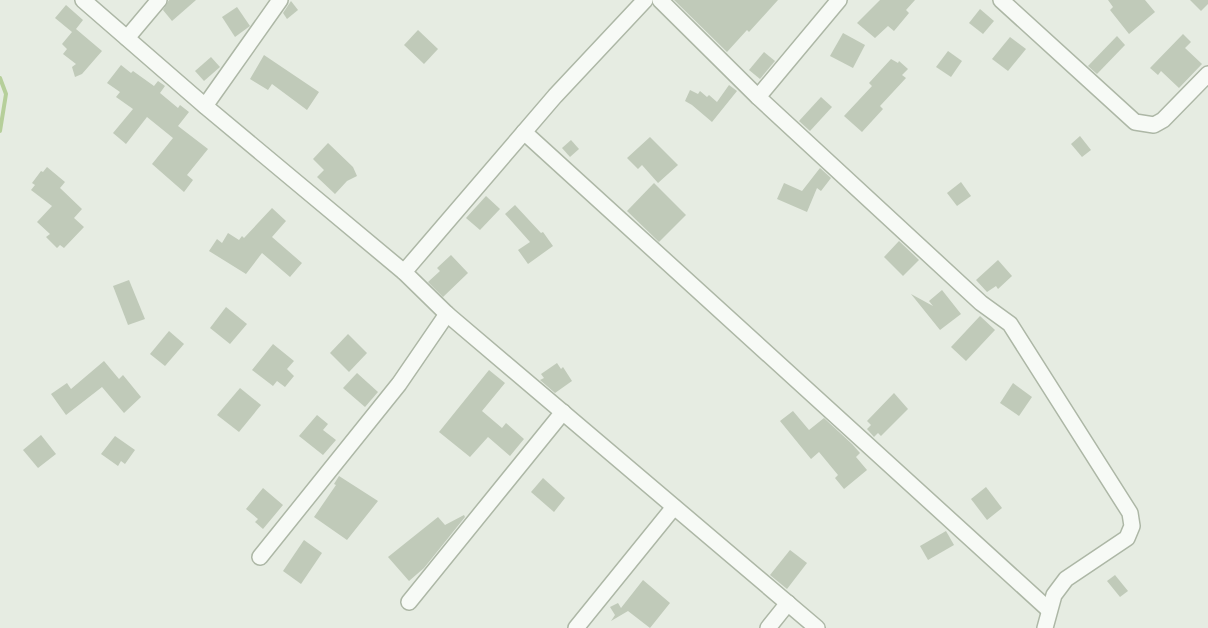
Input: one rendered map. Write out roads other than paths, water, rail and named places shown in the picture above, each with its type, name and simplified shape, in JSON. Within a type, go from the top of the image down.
[{"type":"street","points":[[83,0],[205,106],[404,272],[447,314],[817,628]]},
{"type":"street","points":[[127,38],[159,0]]},
{"type":"street","points":[[205,106],[280,0]]},
{"type":"street","points":[[404,272],[524,132],[645,0]]},
{"type":"street","points":[[660,0],[758,97],[981,303],[1010,324],[1130,513],[1132,526],[1127,538],[1066,579],[1054,595],[1048,610],[1045,628]]},
{"type":"street","points":[[758,97],[839,0]]},
{"type":"street","points":[[1001,0],[1135,122],[1154,125],[1162,120],[1208,74]]},
{"type":"street","points":[[524,132],[1048,610]]},
{"type":"street","points":[[260,557],[399,384],[447,314]]},
{"type":"street","points":[[409,603],[563,412]]},
{"type":"street","points":[[576,628],[674,507]]},
{"type":"street","points":[[768,628],[788,603]]},
{"type":"waterway","points":[[0,78],[6,94],[0,131]]}]
